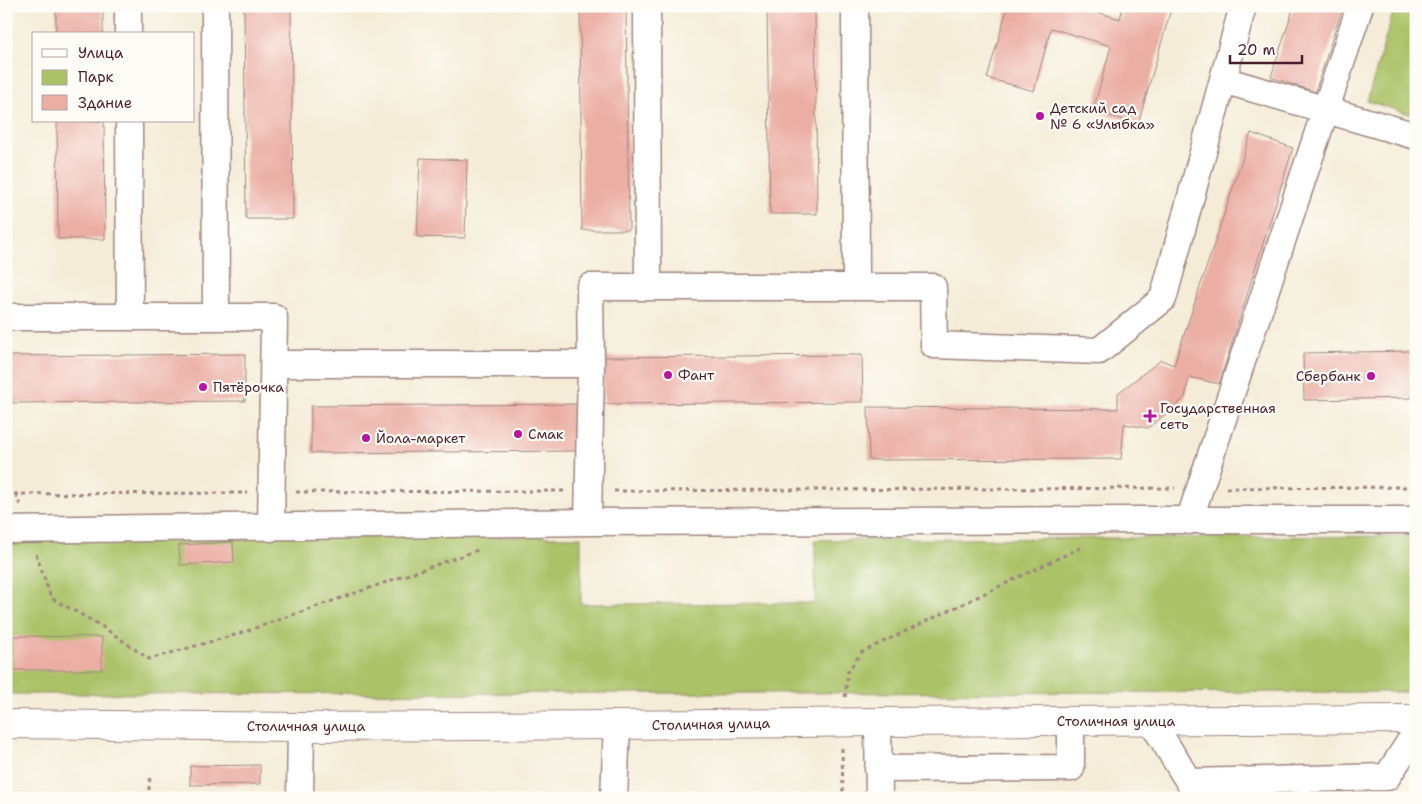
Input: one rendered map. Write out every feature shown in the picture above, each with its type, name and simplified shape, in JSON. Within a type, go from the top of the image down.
[{"type":"main road","name":"Столичная улица","points":[[6,724],[302,727],[1416,719]]},
{"type":"lane","points":[[128,6],[128,32]]},
{"type":"lane","points":[[215,6],[216,317]]},
{"type":"lane","points":[[647,6],[648,286]]},
{"type":"lane","points":[[856,6],[856,287]]},
{"type":"lane","points":[[588,522],[591,364],[590,287],[933,287],[934,345],[1099,351],[1163,299],[1244,6]]},
{"type":"lane","points":[[1188,521],[1360,6]]},
{"type":"lane","points":[[1223,80],[1416,136]]},
{"type":"lane","points":[[129,122],[130,317]]},
{"type":"lane","points":[[6,317],[274,317],[271,528]]},
{"type":"lane","points":[[274,364],[591,364]]},
{"type":"lane","points":[[17,530],[271,528],[588,522],[1416,520]]},
{"type":"lane","points":[[1151,720],[1189,782],[1387,777],[1416,732]]},
{"type":"lane","points":[[878,769],[1071,768],[1071,721]]},
{"type":"lane","points":[[878,722],[879,798]]},
{"type":"lane","points":[[614,798],[617,725]]},
{"type":"lane","points":[[300,798],[302,727]]},
{"type":"path","points":[[6,494],[1416,487]]},
{"type":"path","points":[[1140,488],[1140,520]]},
{"type":"path","points":[[16,494],[17,530],[51,598],[100,625],[149,659],[238,634],[481,549]]},
{"type":"path","points":[[843,798],[842,722],[848,671],[862,652],[1086,545]]},
{"type":"path","points":[[148,798],[150,778]]},
{"type":"green space","points":[[1395,6],[1416,6],[1416,116],[1367,101]]},
{"type":"green space","points":[[6,535],[581,537],[581,604],[815,603],[815,540],[1416,536],[1416,692],[6,694]]},
{"type":"building","points":[[56,6],[103,6],[103,32],[56,32]]},
{"type":"building","points":[[244,6],[291,6],[293,219],[246,219]]},
{"type":"building","points":[[580,6],[626,6],[629,230],[582,230]]},
{"type":"building","points":[[767,6],[815,6],[817,214],[770,214]]},
{"type":"building","points":[[1008,6],[1077,6],[1120,19],[1123,6],[1172,6],[1138,124],[1093,111],[1111,46],[1051,28],[1034,91],[987,78]]},
{"type":"building","points":[[1294,6],[1343,6],[1315,92],[1271,77]]},
{"type":"building","points":[[57,122],[104,122],[105,239],[58,239]]},
{"type":"building","points":[[1251,133],[1293,148],[1219,384],[1189,377],[1185,398],[1148,428],[1124,424],[1121,459],[869,460],[868,407],[1118,409],[1118,393],[1161,360],[1174,365]]},
{"type":"building","points":[[420,158],[467,160],[465,238],[417,237]]},
{"type":"building","points":[[1411,351],[1412,398],[1304,400],[1303,353]]},
{"type":"building","points":[[245,354],[245,401],[6,403],[6,356]]},
{"type":"building","points":[[862,355],[863,402],[604,404],[603,357]]},
{"type":"building","points":[[579,404],[580,451],[311,453],[311,406]]},
{"type":"building","points":[[233,542],[234,562],[180,565],[179,545]]},
{"type":"building","points":[[13,636],[102,637],[102,670],[13,670]]},
{"type":"building","points":[[260,765],[260,784],[190,785],[190,766]]},
{"type":"place","name":"Детский сад № 6 «Улыбка»","points":[[1040,116]]},
{"type":"place","name":"Фант","points":[[668,375]]},
{"type":"place","name":"Сбербанк","points":[[1371,376]]},
{"type":"place","name":"Пятёрочка","points":[[203,387]]},
{"type":"place","name":"Государственная сеть","points":[[1150,416]]},
{"type":"place","name":"Смак","points":[[518,434]]},
{"type":"place","name":"Йола-маркет","points":[[366,438]]}]
